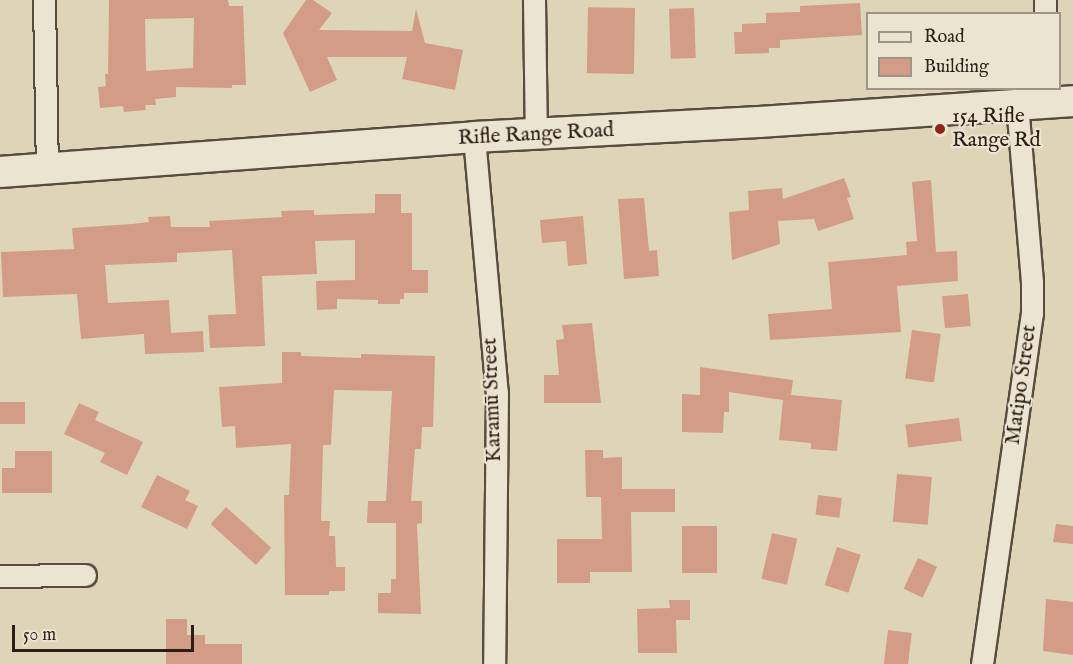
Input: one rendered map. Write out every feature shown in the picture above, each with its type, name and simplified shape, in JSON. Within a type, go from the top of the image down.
[{"type":"street","points":[[44,0],[47,169]]},
{"type":"street","points":[[534,0],[536,135]]},
{"type":"street","name":"Rifle Range Road","points":[[0,172],[474,137],[1017,105],[1056,97]]},
{"type":"street","name":"Matipo Street","points":[[982,664],[1032,313],[1032,282],[1017,105]]},
{"type":"street","name":"Karamū Street","points":[[474,137],[497,393],[494,664]]},
{"type":"street","points":[[0,576],[85,575]]},
{"type":"building","points":[[109,0],[228,0],[229,6],[243,6],[246,85],[232,85],[232,88],[176,87],[176,97],[155,99],[156,105],[145,105],[146,110],[124,112],[123,106],[100,108],[98,87],[106,86],[105,74],[108,74]],"holes":[[[194,18],[193,68],[146,71],[145,19]]]},
{"type":"building","points":[[306,0],[313,0],[332,13],[319,30],[412,31],[416,9],[425,43],[463,50],[455,90],[402,79],[407,57],[327,57],[337,80],[310,92],[283,33]]},
{"type":"building","points":[[860,3],[862,35],[780,40],[780,48],[769,48],[769,53],[735,54],[734,32],[742,32],[742,24],[766,23],[766,13],[800,12],[800,6]]},
{"type":"building","points":[[588,7],[635,8],[634,74],[587,73]]},
{"type":"building","points":[[694,8],[696,58],[671,59],[669,9]]},
{"type":"building","points":[[844,178],[851,197],[847,198],[854,219],[818,231],[814,219],[778,221],[780,244],[732,260],[729,212],[749,210],[748,191],[782,188],[783,199]]},
{"type":"building","points":[[931,180],[936,252],[957,251],[958,281],[897,286],[901,332],[770,340],[768,314],[832,309],[828,262],[907,255],[906,242],[917,241],[912,182]]},
{"type":"building","points":[[375,194],[401,194],[401,213],[412,213],[412,270],[428,270],[428,293],[404,293],[404,299],[400,299],[400,304],[378,304],[378,300],[337,299],[337,309],[317,310],[316,281],[355,280],[355,240],[315,241],[317,274],[262,276],[265,346],[210,348],[208,315],[236,314],[232,250],[177,253],[177,262],[105,265],[108,303],[169,300],[171,333],[203,331],[204,352],[145,354],[144,334],[81,339],[77,294],[3,297],[1,252],[74,249],[72,228],[149,222],[148,217],[170,216],[171,227],[210,227],[209,221],[282,217],[281,211],[314,210],[314,215],[375,213]]},
{"type":"building","points":[[644,198],[649,251],[657,250],[659,276],[624,279],[618,199]]},
{"type":"building","points":[[583,216],[587,264],[568,266],[566,241],[542,243],[540,220]]},
{"type":"building","points":[[968,294],[971,326],[945,328],[942,296]]},
{"type":"building","points":[[592,323],[601,403],[544,403],[544,375],[559,375],[556,340],[564,339],[562,325]]},
{"type":"building","points":[[912,330],[941,334],[934,383],[905,379]]},
{"type":"building","points":[[282,352],[301,352],[301,356],[361,358],[361,354],[435,356],[433,427],[422,427],[421,449],[415,449],[411,501],[422,501],[422,523],[417,524],[421,614],[378,613],[378,593],[391,593],[391,579],[396,579],[396,523],[367,523],[368,501],[386,501],[392,391],[334,390],[331,445],[323,445],[321,521],[330,521],[329,536],[335,536],[336,567],[345,567],[345,591],[329,591],[329,595],[285,595],[284,495],[289,495],[291,444],[236,448],[235,426],[222,427],[219,387],[282,383]]},
{"type":"building","points":[[700,367],[793,380],[791,395],[842,400],[837,451],[811,449],[811,443],[779,440],[783,400],[729,392],[729,412],[724,412],[723,433],[682,432],[682,394],[700,395]]},
{"type":"building","points":[[0,402],[25,402],[25,424],[0,424]]},
{"type":"building","points":[[79,403],[99,412],[95,420],[143,442],[127,475],[100,462],[105,453],[64,434]]},
{"type":"building","points":[[959,418],[962,441],[908,447],[905,425]]},
{"type":"building","points":[[585,450],[603,450],[603,458],[622,457],[622,489],[675,489],[675,512],[631,512],[632,572],[590,572],[590,583],[557,583],[557,539],[602,539],[601,497],[586,497]]},
{"type":"building","points":[[15,451],[52,451],[52,493],[2,493],[2,468],[15,468]]},
{"type":"building","points":[[897,474],[932,477],[928,525],[893,522]]},
{"type":"building","points":[[157,475],[190,491],[185,500],[198,506],[187,529],[141,507]]},
{"type":"building","points":[[818,495],[842,498],[839,518],[816,515]]},
{"type":"building","points":[[226,507],[271,548],[256,565],[211,524]]},
{"type":"building","points":[[1056,524],[1073,526],[1073,544],[1053,542]]},
{"type":"building","points":[[682,526],[717,526],[717,573],[682,573]]},
{"type":"building","points":[[772,533],[797,539],[787,585],[761,579]]},
{"type":"building","points":[[837,547],[861,555],[848,593],[825,585]]},
{"type":"building","points":[[918,558],[937,567],[923,598],[904,589]]},
{"type":"building","points":[[1046,599],[1073,602],[1073,655],[1043,651]]},
{"type":"building","points":[[669,600],[690,600],[690,620],[676,620],[677,653],[638,653],[637,609],[670,608]]},
{"type":"building","points":[[166,619],[187,619],[187,635],[205,635],[205,644],[242,644],[242,664],[166,664]]},
{"type":"building","points":[[888,630],[912,633],[908,664],[884,664]]},
{"type":"place","name":"154 Rifle Range Rd","points":[[940,129]]}]
